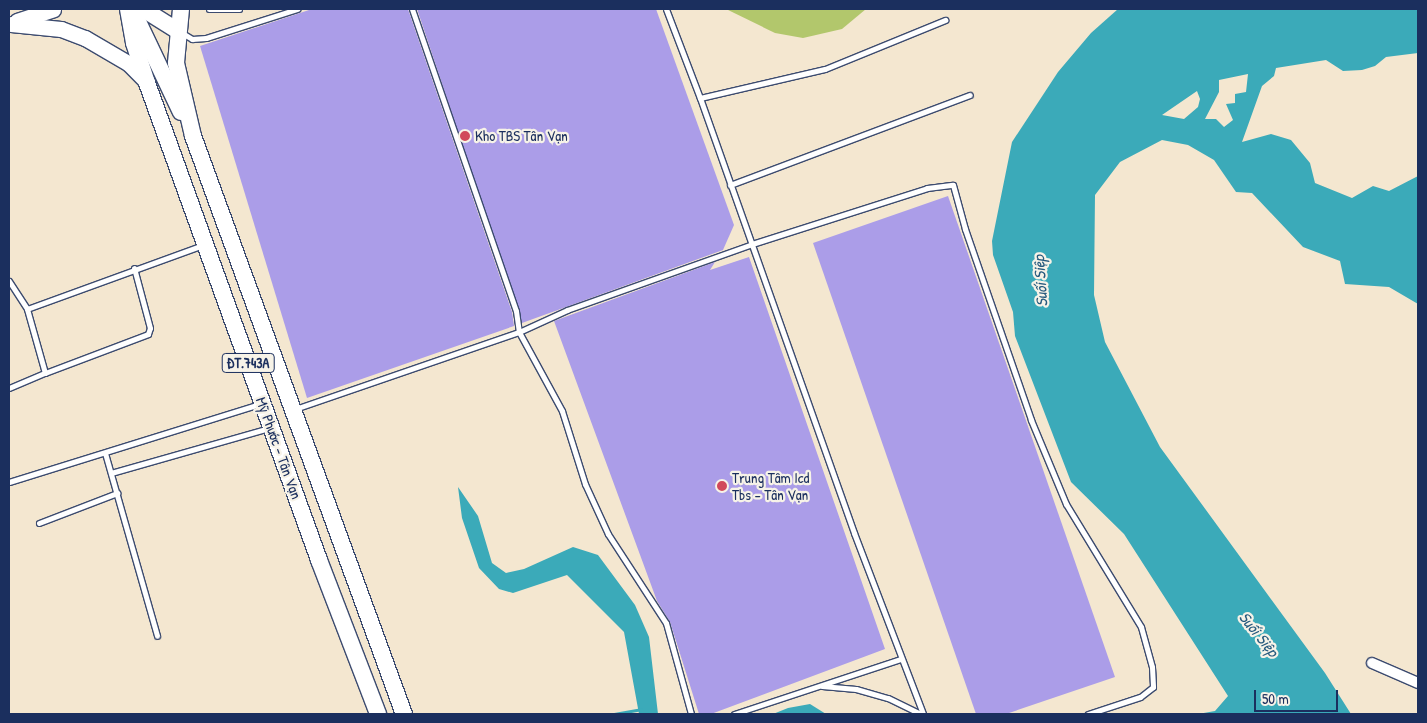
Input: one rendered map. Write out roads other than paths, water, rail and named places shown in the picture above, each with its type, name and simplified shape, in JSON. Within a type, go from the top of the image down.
[{"type":"main road","name":"Mỹ Phước - Tân Vạn","points":[[128,9],[134,43],[148,83],[263,403],[378,714]]},
{"type":"main road","name":"ĐT.743A","points":[[133,9],[153,35],[165,65],[170,90],[193,136]]},
{"type":"main road","points":[[143,9],[177,30]]},
{"type":"main road","name":"Mỹ Phước - Tân Vạn","points":[[181,9],[177,30],[176,63],[193,136],[404,714]]},
{"type":"street","points":[[10,24],[54,9]]},
{"type":"street","points":[[10,24],[61,29],[85,38],[128,63],[148,83]]},
{"type":"street","points":[[1372,663],[1418,683]]},
{"type":"lane","points":[[209,9],[239,9]]},
{"type":"lane","points":[[177,30],[192,39],[206,38],[297,9]]},
{"type":"lane","points":[[412,9],[516,311],[518,332],[562,411],[585,484],[608,534],[666,623],[691,714]]},
{"type":"lane","points":[[666,9],[700,98],[900,659],[922,714]]},
{"type":"lane","points":[[700,98],[825,69],[945,20]]},
{"type":"lane","points":[[730,186],[970,95]]},
{"type":"lane","points":[[292,410],[518,332],[567,310],[752,244],[927,188],[953,185],[965,229],[1031,420],[1066,504],[1141,627],[1152,667],[1153,687],[1140,697],[1088,714]]},
{"type":"lane","points":[[27,309],[134,268],[206,244]]},
{"type":"lane","points":[[9,388],[148,334],[150,328],[134,268]]},
{"type":"lane","points":[[9,281],[27,309],[45,373]]},
{"type":"lane","points":[[9,482],[263,403]]},
{"type":"lane","points":[[111,473],[272,427]]},
{"type":"lane","points":[[105,453],[157,636]]},
{"type":"lane","points":[[39,523],[117,493]]},
{"type":"lane","points":[[734,714],[900,659]]},
{"type":"lane","points":[[819,686],[856,689],[888,698],[922,714]]},
{"type":"water","name":"Suối Siệp","points":[[1118,9],[1418,9],[1418,53],[1386,57],[1375,66],[1362,70],[1343,71],[1326,60],[1276,68],[1274,76],[1262,86],[1242,142],[1271,134],[1291,140],[1310,163],[1315,183],[1352,198],[1373,186],[1389,191],[1418,176],[1418,304],[1389,287],[1345,284],[1340,261],[1303,247],[1252,193],[1236,192],[1214,160],[1188,145],[1162,140],[1120,162],[1095,195],[1094,295],[1105,342],[1160,447],[1325,673],[1351,714],[1198,714],[1215,711],[1228,696],[1124,534],[1071,482],[1015,336],[1013,312],[993,255],[992,241],[1012,142],[1058,72],[1091,33]],"holes":[[[1248,74],[1246,92],[1235,94],[1235,103],[1226,104],[1233,120],[1224,127],[1216,119],[1205,119],[1219,92],[1219,80]],[[1197,91],[1200,99],[1198,107],[1184,119],[1162,115]]]},
{"type":"water","points":[[458,487],[478,516],[492,563],[506,573],[524,569],[573,547],[598,555],[635,605],[649,637],[658,714],[639,714],[624,632],[567,575],[513,593],[499,589],[479,568],[462,518]]},
{"type":"water","points":[[810,704],[826,714],[773,714],[788,708]]},
{"type":"waterway","points":[[614,714],[641,709]]},
{"type":"place","name":"Kho TBS Tân Vạn","points":[[465,136]]},
{"type":"place","name":"Trung Tâm Icd Tbs – Tân Vạn","points":[[722,486]]}]
